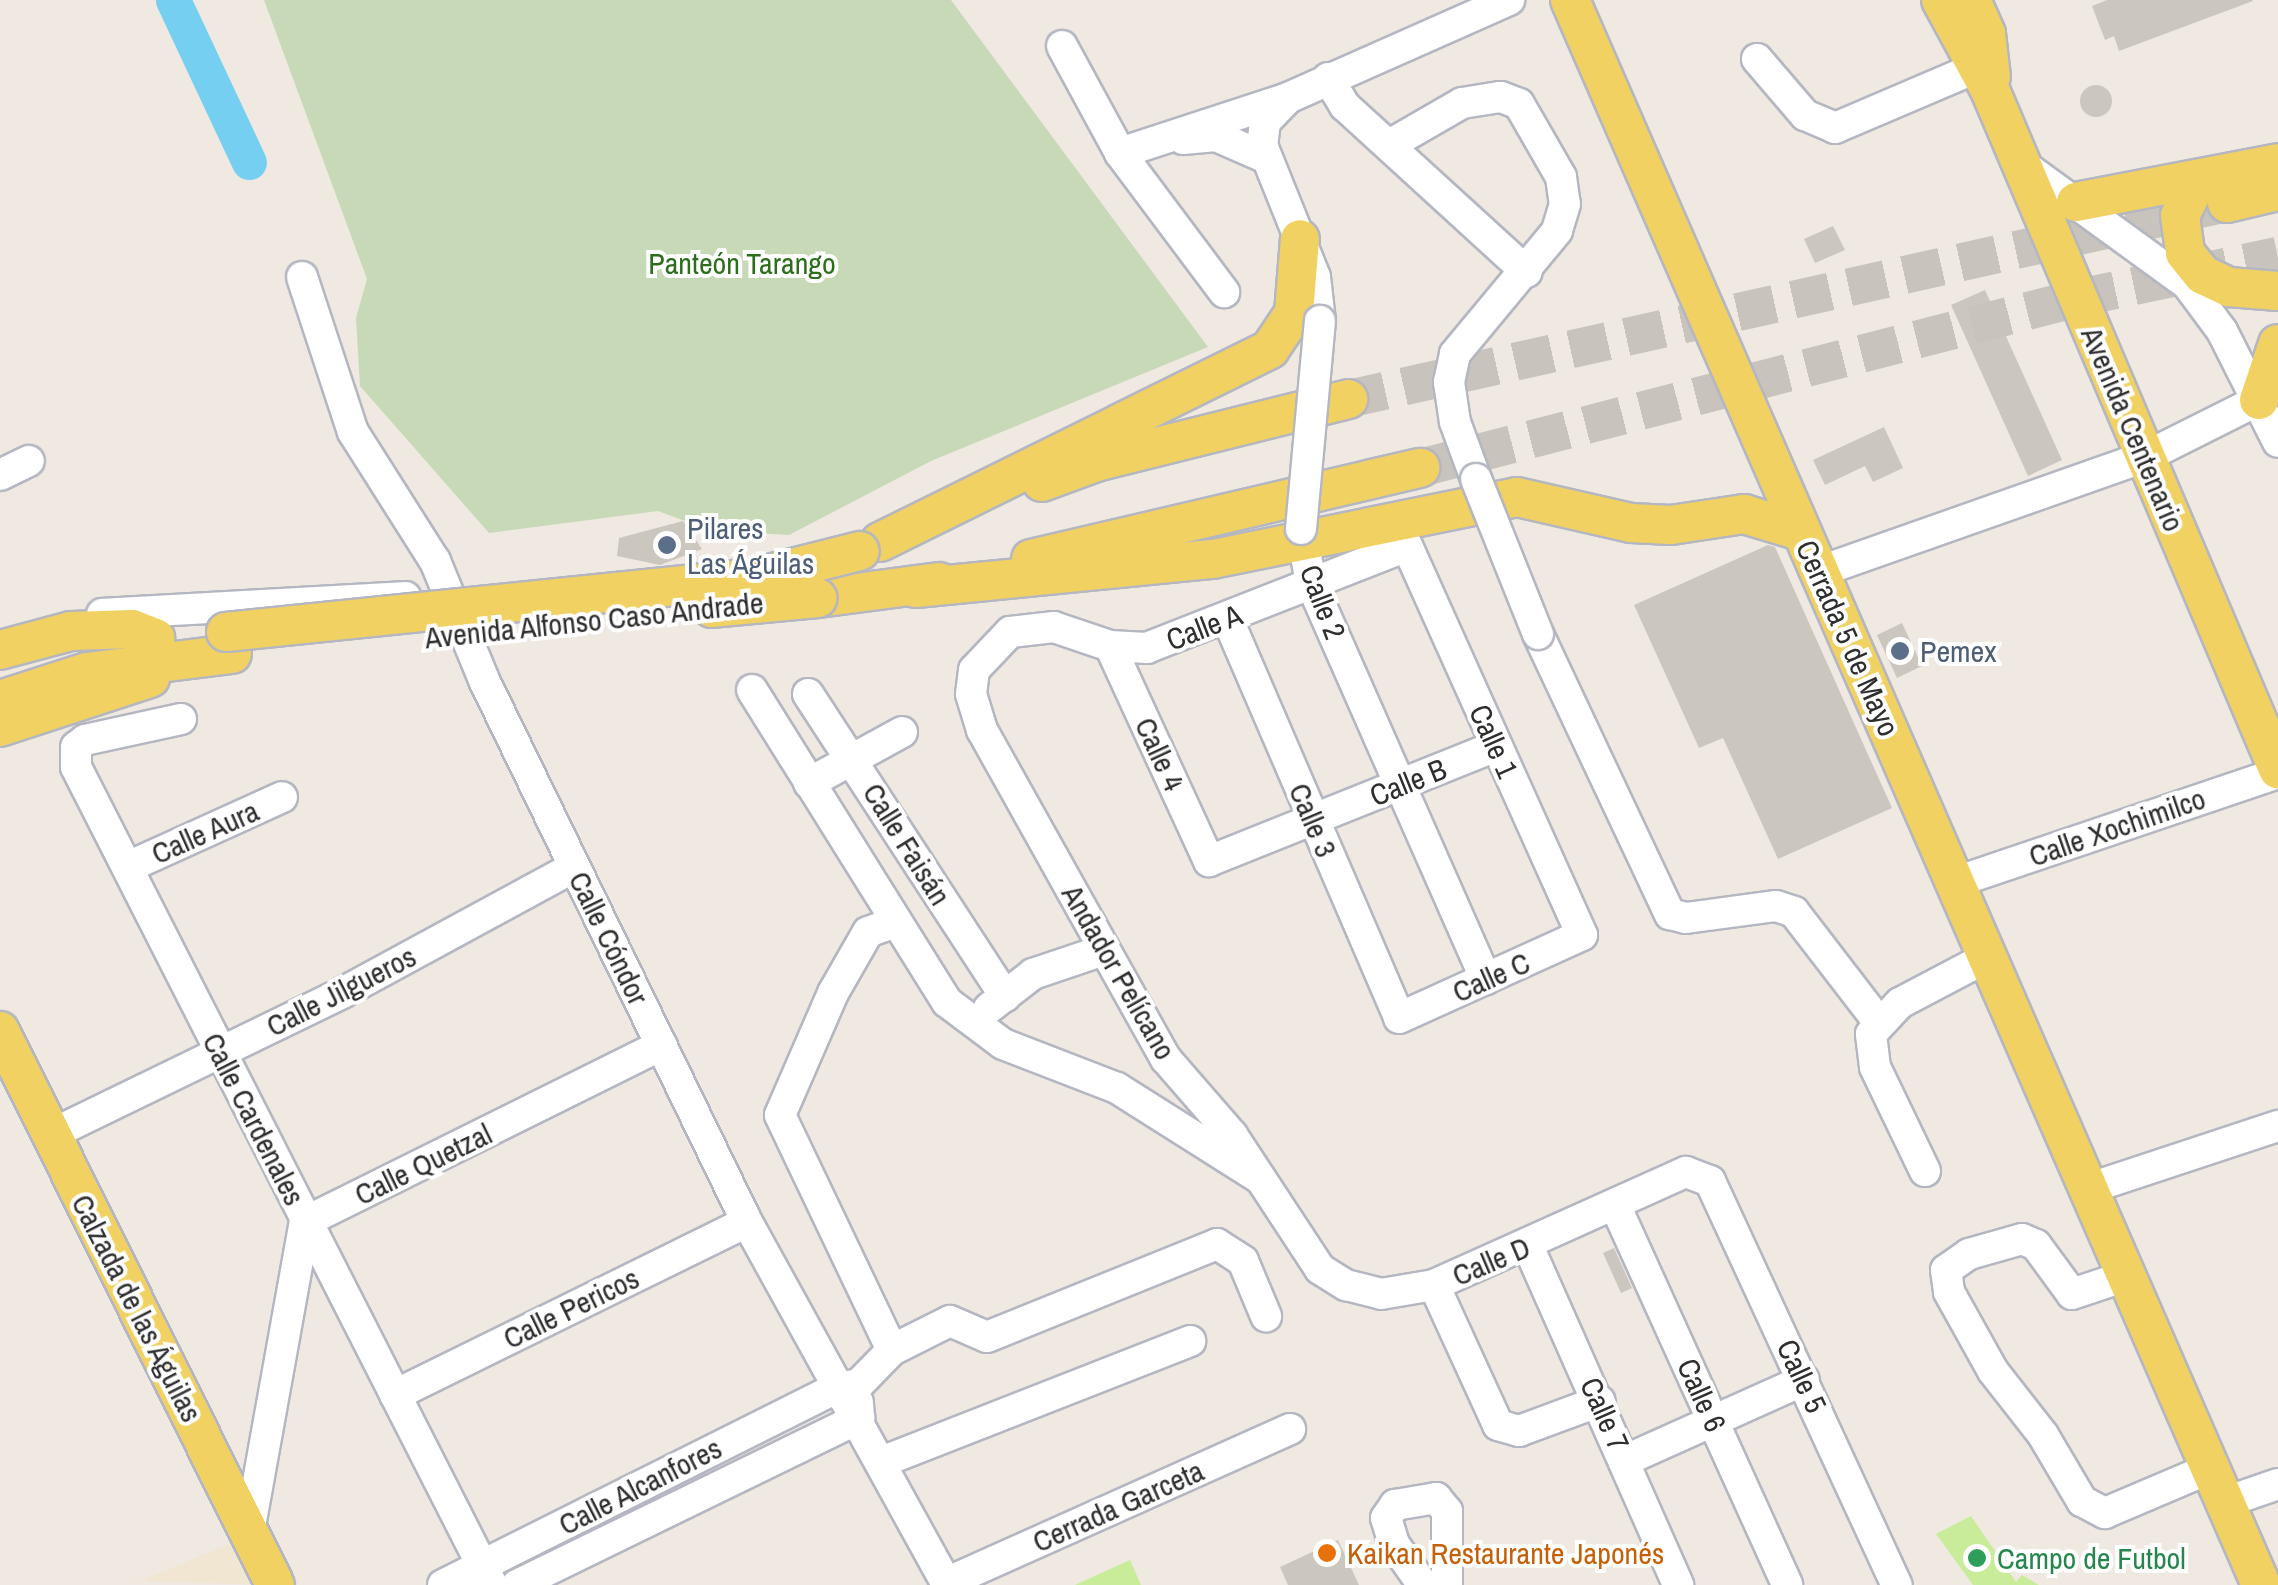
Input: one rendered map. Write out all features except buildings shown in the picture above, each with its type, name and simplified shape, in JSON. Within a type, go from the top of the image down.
[{"type":"main road","name":"Cerrada 5 de Mayo","points":[[1570,0],[1989,956],[2087,1189],[2108,1283],[2218,1485],[2261,1585]]},
{"type":"main road","name":"Avenida Centenario","points":[[1942,0],[1985,74],[2278,771]]},
{"type":"main road","name":"Avenida Centenario","points":[[1971,0],[1985,74]]},
{"type":"main road","points":[[2278,163],[2213,191],[2180,216],[2185,254],[2203,275],[2228,287],[2278,290]]},
{"type":"main road","points":[[2076,202],[2213,191],[2278,191]]},
{"type":"main road","points":[[870,546],[1270,349],[1294,313],[1300,239]]},
{"type":"main road","points":[[2259,400],[2278,344]]},
{"type":"main road","name":"Avenida Alfonso Caso Andrade","points":[[0,700],[88,672],[219,648],[753,578],[870,546],[1096,462],[1348,399]]},
{"type":"main road","name":"Avenida Alfonso Caso Andrade","points":[[0,677],[155,638],[219,648],[916,588],[1420,468]]},
{"type":"main road","points":[[916,588],[1213,559],[1301,535],[1358,530],[1518,497],[1631,523],[1671,526],[1744,514],[1800,531]]},
{"type":"main road","points":[[0,650],[71,632],[132,629],[155,638]]},
{"type":"main road","points":[[0,728],[219,648]]},
{"type":"main road","name":"Calzada de las Águilas","points":[[0,1031],[275,1585]]},
{"type":"street","points":[[1133,148],[1288,98],[1508,0]]},
{"type":"street","points":[[1062,46],[1133,148],[1224,292]]},
{"type":"street","points":[[1757,59],[1805,115],[1836,128],[1985,74]]},
{"type":"street","points":[[1328,78],[1345,106],[1527,272]]},
{"type":"street","points":[[1391,144],[1483,95],[1519,104],[1546,141],[1565,204],[1557,231],[1527,272],[1455,354],[1449,382],[1454,422],[1538,634],[1670,914],[1776,906],[1794,912],[1878,1021]]},
{"type":"street","points":[[1133,148],[1216,136],[1264,157],[1266,122],[1288,98]]},
{"type":"street","name":"Calle 2","points":[[1264,157],[1319,292],[1320,321],[1301,535],[1312,583],[1486,979]]},
{"type":"street","points":[[2019,162],[2188,285],[2259,400],[2278,442]]},
{"type":"street","name":"Calle Cóndor","points":[[302,277],[354,432],[435,560],[574,867],[747,1222],[848,1386],[859,1418],[947,1584]]},
{"type":"street","points":[[1818,572],[2144,456],[2259,400]]},
{"type":"street","points":[[0,475],[29,461]]},
{"type":"street","points":[[1312,583],[1328,555],[1358,530]]},
{"type":"street","name":"Calle A","points":[[971,694],[974,670],[1010,632],[1054,627],[1110,646],[1146,648],[1228,620],[1406,546]]},
{"type":"street","name":"Calle 1","points":[[1406,546],[1582,935]]},
{"type":"street","name":"Avenida Alfonso Caso Andrade","points":[[0,631],[89,615],[449,594]]},
{"type":"street","name":"Calle 3","points":[[1228,620],[1399,1018]]},
{"type":"street","name":"Calle 4","points":[[1110,646],[1209,862]]},
{"type":"street","points":[[752,690],[947,1002],[1003,1044],[1117,1088],[1264,1180]]},
{"type":"street","name":"Calle Faisán","points":[[808,694],[1005,996]]},
{"type":"street","name":"Andador Pelícano","points":[[971,694],[982,730],[1101,951],[1166,1060],[1264,1180],[1293,1233]]},
{"type":"street","name":"Calle Cardenales","points":[[180,718],[76,747],[76,766],[487,1575]]},
{"type":"street","points":[[808,783],[851,756],[902,732]]},
{"type":"street","name":"Calle B","points":[[1209,862],[1496,746]]},
{"type":"street","name":"Calle Xochimilco","points":[[1956,882],[2278,771]]},
{"type":"street","name":"Calle Aura","points":[[128,867],[282,798]]},
{"type":"street","name":"Calle Jilgueros","points":[[50,1135],[342,993],[574,867]]},
{"type":"street","points":[[892,1350],[780,1115],[833,993],[868,932],[895,922]]},
{"type":"street","name":"Calle C","points":[[1399,1018],[1582,935]]},
{"type":"street","points":[[973,1024],[1033,974],[1101,951]]},
{"type":"street","points":[[1925,1171],[1874,1067],[1871,1034],[1878,1021],[1989,956]]},
{"type":"street","name":"Calle Quetzal","points":[[306,1222],[662,1045]]},
{"type":"street","points":[[2087,1189],[2278,1126]]},
{"type":"street","name":"Calle D","points":[[1293,1233],[1320,1270],[1346,1285],[1381,1294],[1434,1286],[1686,1172],[1699,1173]]},
{"type":"street","name":"Calle 5","points":[[1699,1173],[1710,1181],[1897,1585]]},
{"type":"street","name":"Calle 6","points":[[1615,1205],[1787,1585]]},
{"type":"street","points":[[249,1532],[306,1222]]},
{"type":"street","name":"Calle Pericos","points":[[394,1395],[747,1222]]},
{"type":"street","points":[[2108,1283],[2072,1294],[2036,1245],[2022,1239],[1969,1254],[1946,1270],[1949,1292],[1994,1371],[2043,1435],[2082,1501],[2105,1513],[2176,1484],[2278,1484]]},
{"type":"street","points":[[848,1386],[892,1350],[955,1321],[987,1337],[1216,1244],[1242,1261],[1266,1316]]},
{"type":"street","name":"Calle 7","points":[[1528,1246],[1600,1401],[1678,1585]]},
{"type":"street","points":[[1434,1286],[1498,1424],[1520,1431],[1600,1401]]},
{"type":"street","points":[[884,1461],[1190,1341]]},
{"type":"street","points":[[1626,1460],[1804,1380]]},
{"type":"street","name":"Calle Alcanfores","points":[[444,1585],[487,1575],[848,1386]]},
{"type":"street","name":"Calle Alcanfores","points":[[517,1585],[859,1418]]},
{"type":"street","name":"Cerrada Garceta","points":[[947,1584],[1290,1428]]},
{"type":"street","points":[[1423,1585],[1394,1544],[1386,1518],[1395,1506],[1436,1498],[1447,1510],[1447,1585]]},
{"type":"shaded area","points":[[247,1537],[272,1585],[140,1581]]},
{"type":"green space","name":"Panteón Tarango","points":[[264,0],[951,0],[1208,347],[931,461],[789,535],[712,531],[658,511],[489,533],[360,386],[356,318],[367,279]]},
{"type":"green space","name":"Campo de Futbol","points":[[1971,1516],[2016,1582],[2022,1575],[2039,1585],[1973,1585],[1936,1534]]},
{"type":"green space","points":[[1130,1560],[1141,1585],[1075,1585]]},
{"type":"waterway","points":[[173,0],[249,162]]},
{"type":"tunnel","points":[[1348,399],[2227,203]]},
{"type":"tunnel","points":[[1420,468],[2078,298],[2278,256]]},
{"type":"place","name":"Pilares Las Águilas","points":[[667,545]]},
{"type":"place","name":"Pemex","points":[[1900,651]]},
{"type":"place","name":"Kaikan Restaurante Japonés","points":[[1327,1553]]},
{"type":"place","name":"Campo de Futbol","points":[[1977,1558]]}]
